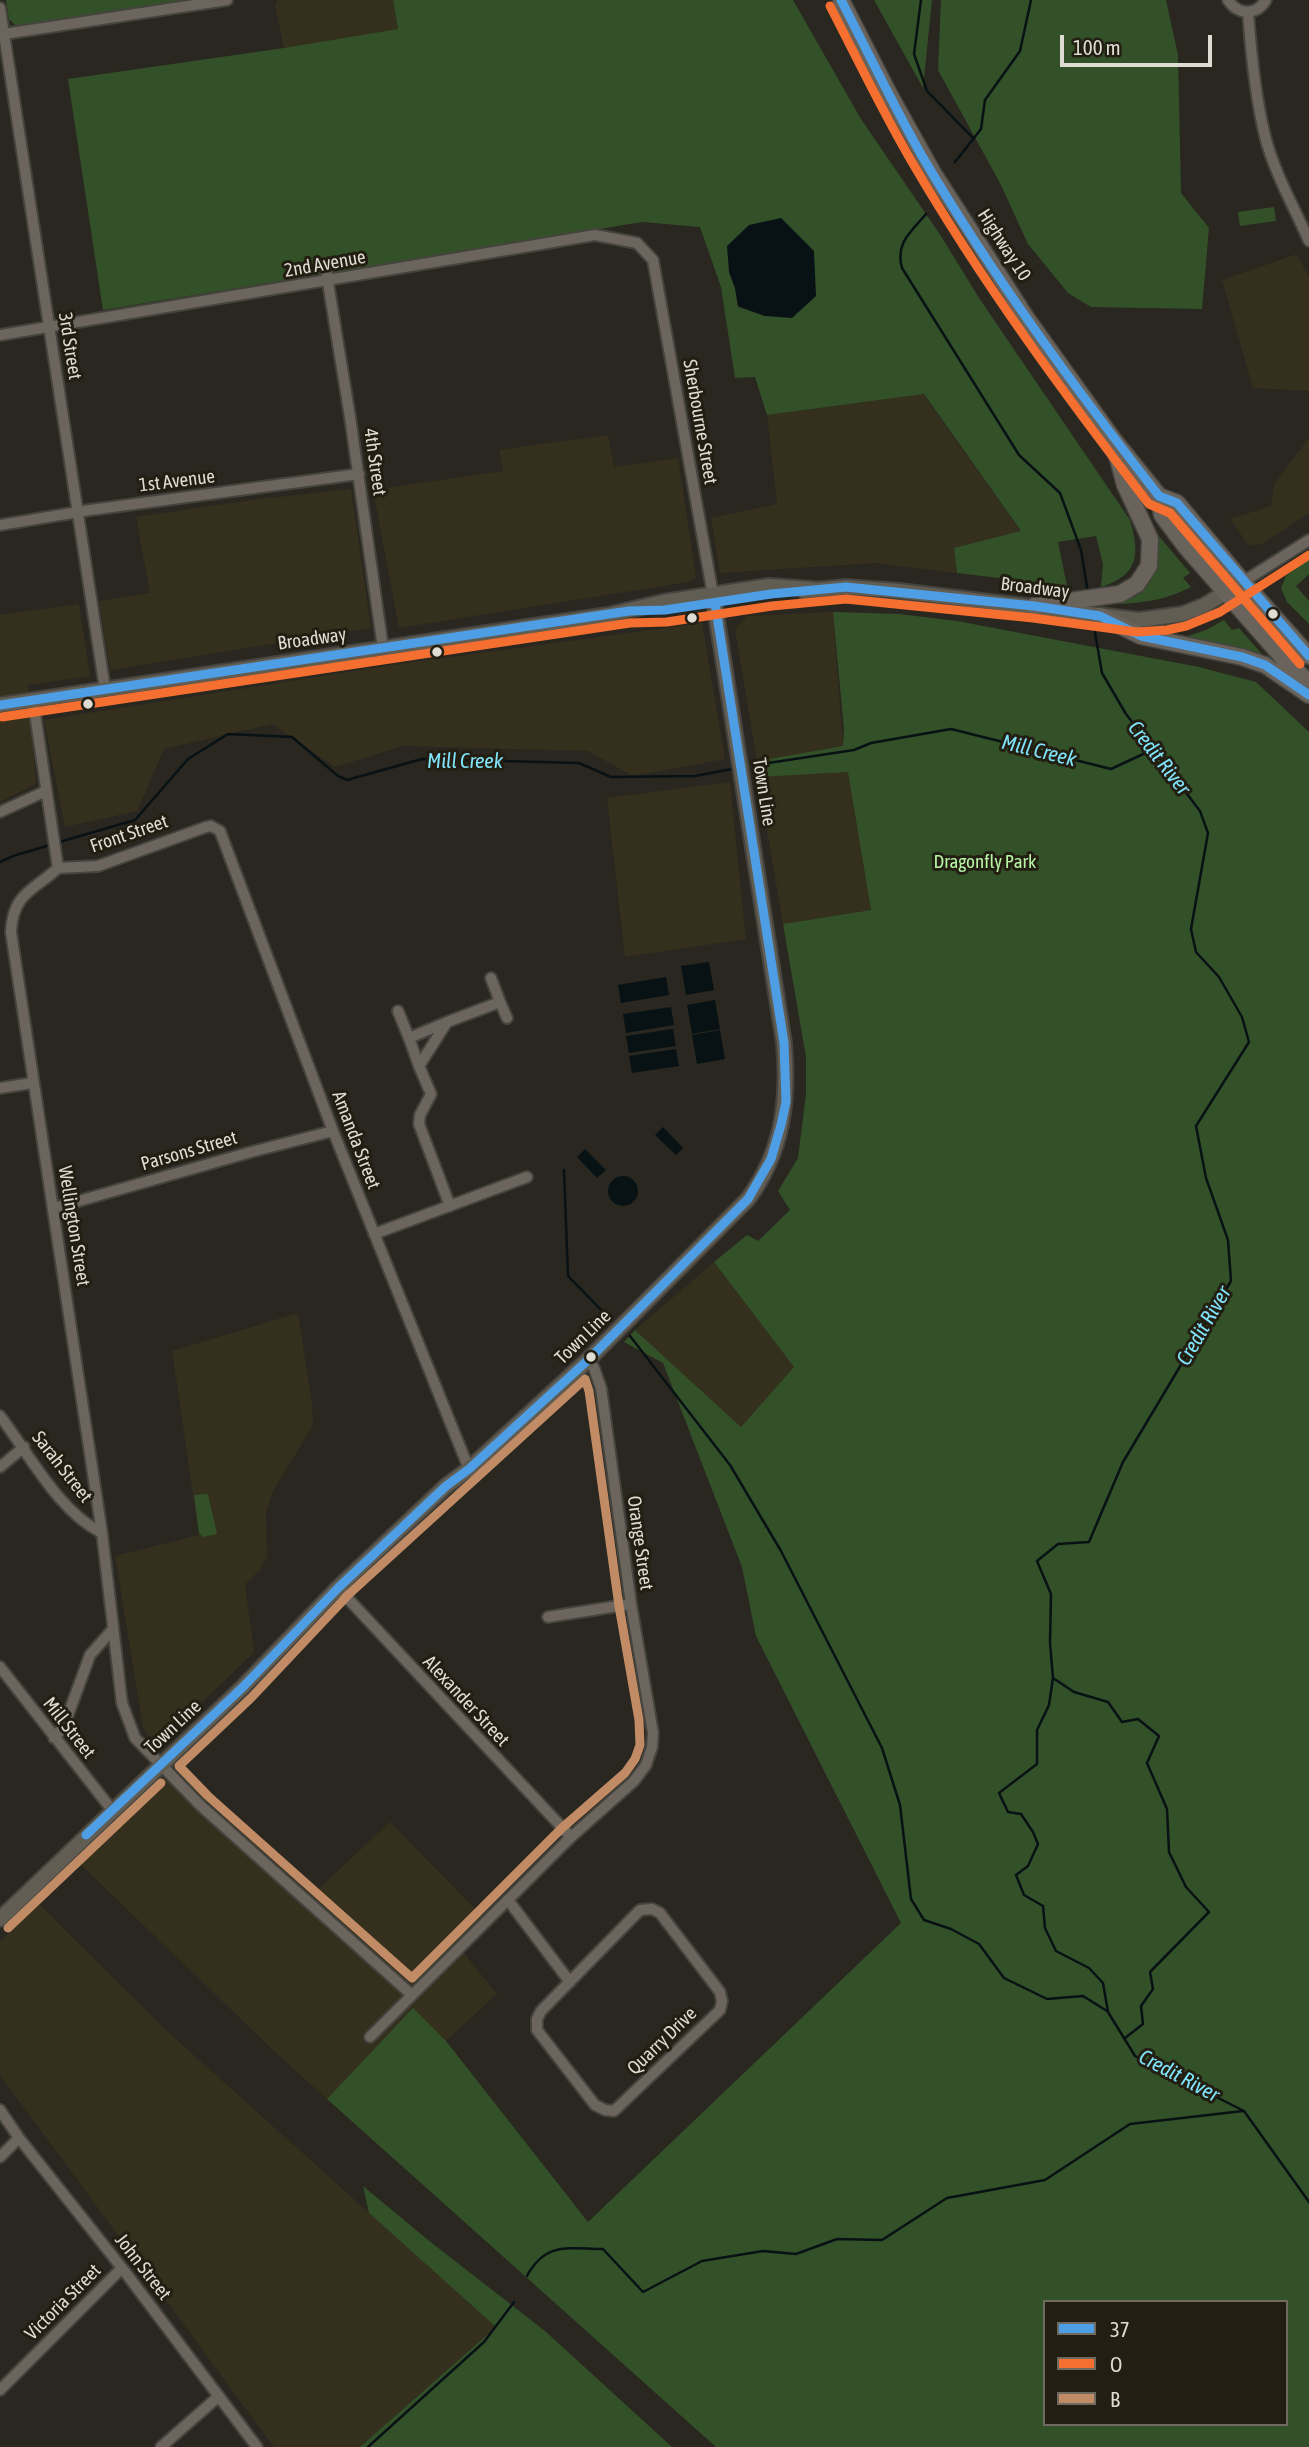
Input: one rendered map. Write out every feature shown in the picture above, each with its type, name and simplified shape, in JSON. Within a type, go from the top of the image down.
[{"type":"highway","name":"Highway 10","points":[[841,0],[933,173],[1027,319],[1113,439],[1159,496],[1177,503],[1309,656]]},
{"type":"highway","points":[[1034,606],[1081,606],[1098,597],[1119,594],[1137,584],[1149,566],[1150,540],[1125,485],[1113,439]]},
{"type":"highway","name":"Highway 10","points":[[1159,496],[1162,515],[1227,593],[1309,683]]},
{"type":"highway","points":[[1100,616],[1142,636],[1242,657],[1265,665],[1309,695]]},
{"type":"main road","name":"Broadway","points":[[1081,606],[1100,616],[1139,620],[1163,619],[1183,614],[1227,593],[1243,582]]},
{"type":"main road","name":"Broadway","points":[[0,705],[629,611],[664,610],[714,599],[813,589],[846,587],[1034,606]]},
{"type":"main road","name":"Town Line","points":[[0,1919],[243,1687],[338,1588],[446,1486],[469,1469],[588,1360],[748,1199],[771,1159],[786,1102],[785,1043],[714,599]]},
{"type":"street","points":[[4,34],[227,0]]},
{"type":"street","points":[[1228,0],[1239,11],[1248,12],[1261,7],[1266,0]]},
{"type":"street","name":"3rd Street","points":[[0,8],[105,688]]},
{"type":"street","points":[[1248,12],[1264,134],[1272,159],[1309,240]]},
{"type":"street","points":[[1,105],[14,103]]},
{"type":"street","name":"2nd Avenue","points":[[0,335],[595,235],[637,243],[650,257]]},
{"type":"street","name":"Sherbourne Street","points":[[650,257],[714,599]]},
{"type":"street","name":"4th Street","points":[[326,264],[383,648]]},
{"type":"street","name":"1st Avenue","points":[[0,525],[359,474]]},
{"type":"street","points":[[1243,582],[1309,540]]},
{"type":"street","points":[[33,700],[58,869]]},
{"type":"street","points":[[0,812],[46,790]]},
{"type":"street","name":"Front Street","points":[[58,869],[98,866],[211,826]]},
{"type":"street","name":"Amanda Street","points":[[211,826],[222,834],[333,1131],[469,1469]]},
{"type":"street","name":"Wellington Street","points":[[58,869],[25,893],[11,924],[32,1083],[54,1208],[102,1533],[122,1703],[135,1738],[160,1765],[200,1805],[412,1995]]},
{"type":"street","points":[[491,978],[507,1018]]},
{"type":"street","points":[[409,1038],[500,1002]]},
{"type":"street","points":[[398,1011],[431,1094],[420,1115],[419,1124],[450,1206]]},
{"type":"street","points":[[419,1066],[447,1022]]},
{"type":"street","points":[[0,1088],[32,1083]]},
{"type":"street","name":"Parsons Street","points":[[54,1208],[333,1131]]},
{"type":"street","points":[[374,1234],[527,1177]]},
{"type":"street","name":"Orange Street","points":[[570,1837],[634,1781],[646,1765],[653,1733],[631,1604],[601,1388],[588,1360]]},
{"type":"street","name":"Sarah Street","points":[[0,1416],[60,1499],[89,1526],[102,1533]]},
{"type":"street","points":[[0,1467],[24,1447]]},
{"type":"street","name":"Alexander Street","points":[[338,1588],[570,1837]]},
{"type":"street","points":[[548,1617],[631,1604]]},
{"type":"street","points":[[54,1738],[64,1726],[90,1656],[113,1629]]},
{"type":"street","name":"Mill Street","points":[[0,1667],[112,1810]]},
{"type":"street","points":[[370,2037],[570,1837]]},
{"type":"street","points":[[508,1900],[570,1982]]},
{"type":"street","name":"Quarry Drive","points":[[652,1909],[660,1913],[668,1923],[720,1992],[722,2001],[720,2010],[614,2111],[605,2110],[595,2105],[537,2030],[537,2019],[541,2011],[570,1982],[640,1910],[652,1909]]},
{"type":"street","name":"John Street","points":[[0,2110],[257,2447]]},
{"type":"street","points":[[0,2157],[19,2138]]},
{"type":"street","name":"Victoria Street","points":[[0,2390],[122,2268]]},
{"type":"street","points":[[161,2447],[219,2396]]},
{"type":"shaded area","points":[[277,0],[393,0],[398,29],[284,48],[275,6]]},
{"type":"shaded area","points":[[781,218],[814,251],[816,296],[792,318],[765,316],[738,306],[729,272],[727,246],[749,225]]},
{"type":"shaded area","points":[[1297,254],[1309,277],[1309,391],[1253,388],[1222,280]]},
{"type":"shaded area","points":[[923,394],[1021,532],[954,548],[957,573],[875,563],[720,573],[711,518],[777,504],[767,415]]},
{"type":"shaded area","points":[[608,435],[614,467],[678,458],[696,577],[688,582],[399,628],[373,490],[503,471],[499,450]]},
{"type":"shaded area","points":[[1309,438],[1309,513],[1264,543],[1249,546],[1230,519],[1271,506],[1274,484]]},
{"type":"shaded area","points":[[351,489],[371,628],[110,670],[99,601],[150,593],[136,517]]},
{"type":"shaded area","points":[[79,604],[90,676],[28,685],[36,784],[0,802],[0,615]]},
{"type":"shaded area","points":[[833,612],[843,746],[757,761],[735,629],[747,616]]},
{"type":"shaded area","points":[[702,623],[725,759],[633,776],[588,751],[403,746],[335,767],[272,724],[164,749],[137,811],[65,827],[44,720],[392,665]]},
{"type":"shaded area","points":[[847,762],[871,910],[783,924],[758,777]]},
{"type":"shaded area","points":[[730,782],[746,939],[625,957],[607,798]]},
{"type":"shaded area","points":[[709,962],[714,990],[686,995],[681,966]]},
{"type":"shaded area","points":[[666,977],[669,995],[621,1003],[618,985]]},
{"type":"shaded area","points":[[715,1000],[720,1029],[692,1034],[687,1005]]},
{"type":"shaded area","points":[[671,1007],[674,1025],[626,1033],[623,1014]]},
{"type":"shaded area","points":[[673,1029],[676,1046],[629,1053],[626,1036]]},
{"type":"shaded area","points":[[720,1030],[725,1059],[697,1064],[692,1035]]},
{"type":"shaded area","points":[[676,1049],[679,1066],[632,1073],[629,1056]]},
{"type":"shaded area","points":[[663,1127],[683,1148],[676,1155],[655,1135]]},
{"type":"shaded area","points":[[585,1149],[606,1170],[597,1178],[577,1157]]},
{"type":"shaded area","points":[[623,1176],[634,1180],[638,1191],[634,1202],[623,1206],[612,1202],[608,1191],[612,1180]]},
{"type":"shaded area","points":[[714,1262],[794,1367],[741,1427],[635,1330]]},
{"type":"shaded area","points":[[298,1313],[313,1425],[272,1493],[266,1514],[267,1556],[260,1570],[245,1584],[254,1652],[158,1745],[150,1739],[143,1727],[115,1556],[199,1535],[172,1351]]},
{"type":"shaded area","points":[[172,1763],[312,1895],[390,1822],[492,1926],[462,1951],[497,1994],[446,2041],[413,2009],[327,2099],[77,1861]]},
{"type":"shaded area","points":[[39,1904],[167,2031],[496,2327],[360,2447],[274,2447],[0,2075],[0,1941]]},
{"type":"green space","points":[[6,0],[198,0],[16,26],[9,19]]},
{"type":"green space","points":[[393,0],[793,0],[861,119],[1130,520],[1135,553],[1130,569],[1114,582],[1101,587],[1103,564],[1096,536],[1058,542],[1067,586],[957,573],[954,548],[1021,531],[924,394],[767,415],[755,377],[735,378],[721,287],[700,227],[642,222],[103,310],[68,79],[398,29]],"holes":[[[729,272],[765,316],[738,307]]]},
{"type":"green space","points":[[874,0],[932,0],[923,88]]},
{"type":"green space","points":[[941,0],[1166,0],[1178,55],[1181,193],[1209,228],[1202,309],[1091,307],[1068,293],[1028,244],[1000,183],[938,70]]},
{"type":"green space","points":[[1274,207],[1276,221],[1240,226],[1238,212]]},
{"type":"green space","points":[[1158,535],[1190,573],[1183,578],[1191,587],[1156,600],[1119,604],[1139,594],[1150,582],[1158,559]]},
{"type":"green space","points":[[1309,556],[1309,574],[1296,586],[1309,601],[1309,624],[1287,602],[1281,588],[1286,576]]},
{"type":"green space","name":"Dragonfly Park","points":[[833,612],[899,614],[957,621],[1199,667],[1256,682],[1309,732],[1309,2447],[716,2447],[327,2099],[413,2008],[446,2041],[588,2222],[901,1923],[756,1636],[742,1567],[663,1363],[624,1342],[635,1330],[741,1427],[794,1367],[714,1262],[747,1235],[758,1241],[790,1210],[778,1191],[798,1158],[806,1094],[806,1057],[783,924],[871,910],[848,772],[758,777],[757,761],[843,746],[844,729]]},
{"type":"green space","points":[[1224,620],[1232,630],[1239,628],[1268,661],[1238,648],[1185,637]]},
{"type":"green space","points":[[208,1494],[217,1534],[203,1537],[199,1533],[194,1495]]},
{"type":"green space","points":[[363,2186],[545,2331],[672,2447],[360,2447],[496,2327],[369,2213]]},
{"type":"waterway","points":[[921,0],[914,54],[927,91],[974,139]]},
{"type":"waterway","name":"Credit River","points":[[955,162],[981,129],[985,100],[1020,51],[1031,0]]},
{"type":"waterway","name":"Credit River","points":[[926,214],[906,238],[900,259],[902,268],[1019,455],[1060,493],[1081,550],[1088,593]]},
{"type":"waterway","name":"Credit River","points":[[1093,621],[1102,673],[1126,714],[1200,811],[1208,833],[1191,929],[1196,952],[1219,977],[1242,1017],[1249,1042],[1196,1126],[1206,1178],[1228,1240],[1231,1281],[1123,1462],[1089,1542],[1058,1544],[1037,1561],[1051,1594],[1050,1643],[1053,1678],[1049,1705],[1037,1730],[1037,1764],[999,1793],[1008,1812],[1021,1814],[1038,1844],[1028,1866],[1016,1875],[1024,1895],[1043,1906],[1045,1928],[1056,1951],[1089,1968],[1103,1983],[1108,2012],[1135,2056],[1244,2111],[1309,2202]]},
{"type":"waterway","name":"Mill Creek","points":[[755,765],[854,750],[871,743],[951,729],[1111,769],[1154,749]]},
{"type":"waterway","name":"Mill Creek","points":[[56,843],[135,820],[188,759],[228,734],[292,737],[338,776],[347,780],[422,759],[579,763],[611,777],[695,776],[732,769]]},
{"type":"waterway","name":"Mill Creek","points":[[0,862],[50,845]]},
{"type":"waterway","points":[[564,1170],[568,1276],[611,1320]]},
{"type":"waterway","points":[[630,1336],[730,1465],[781,1551],[882,1748],[900,1805],[911,1899],[924,1920],[951,1929],[979,1944],[1004,1978],[1047,1999],[1083,1996],[1107,2011]]},
{"type":"waterway","points":[[1053,1678],[1074,1692],[1108,1702],[1122,1722],[1138,1719],[1159,1736],[1147,1763],[1167,1809],[1169,1852],[1186,1887],[1209,1912],[1150,1972],[1153,1989],[1141,2006],[1143,2024],[1125,2038]]},
{"type":"waterway","points":[[527,2276],[534,2265],[550,2252],[569,2248],[603,2249],[643,2292],[702,2261],[763,2251],[796,2254],[837,2239],[882,2240],[947,2198],[1045,2180],[1130,2124],[1243,2111]]},
{"type":"waterway","points":[[368,2447],[484,2342],[514,2302]]},
{"type":"transit line","name":"37","points":[[841,0],[922,156],[1035,330],[1159,496],[1177,503],[1309,656]]},
{"type":"transit line","name":"O","points":[[830,6],[890,123],[939,207],[995,294],[1055,379],[1149,504],[1170,513],[1300,664]]},
{"type":"transit line","name":"O","points":[[2,717],[630,623],[667,622],[772,606],[846,599],[1033,618],[1137,632],[1167,630],[1186,626],[1220,612],[1309,555]]},
{"type":"transit line","name":"37","points":[[0,705],[629,611],[665,610],[771,594],[846,587],[1034,606],[1100,616],[1141,636],[1242,657],[1265,665],[1309,695]]},
{"type":"transit line","name":"37","points":[[86,1835],[243,1687],[338,1588],[446,1486],[469,1469],[588,1360],[748,1199],[771,1159],[786,1102],[784,1043],[715,603]]},
{"type":"transit line","name":"B","points":[[585,1379],[639,1720],[640,1745],[635,1759],[625,1773],[562,1828],[412,1978],[208,1796],[179,1766],[251,1698],[349,1594],[585,1379]]},
{"type":"transit line","name":"B","points":[[8,1928],[161,1783]]}]
